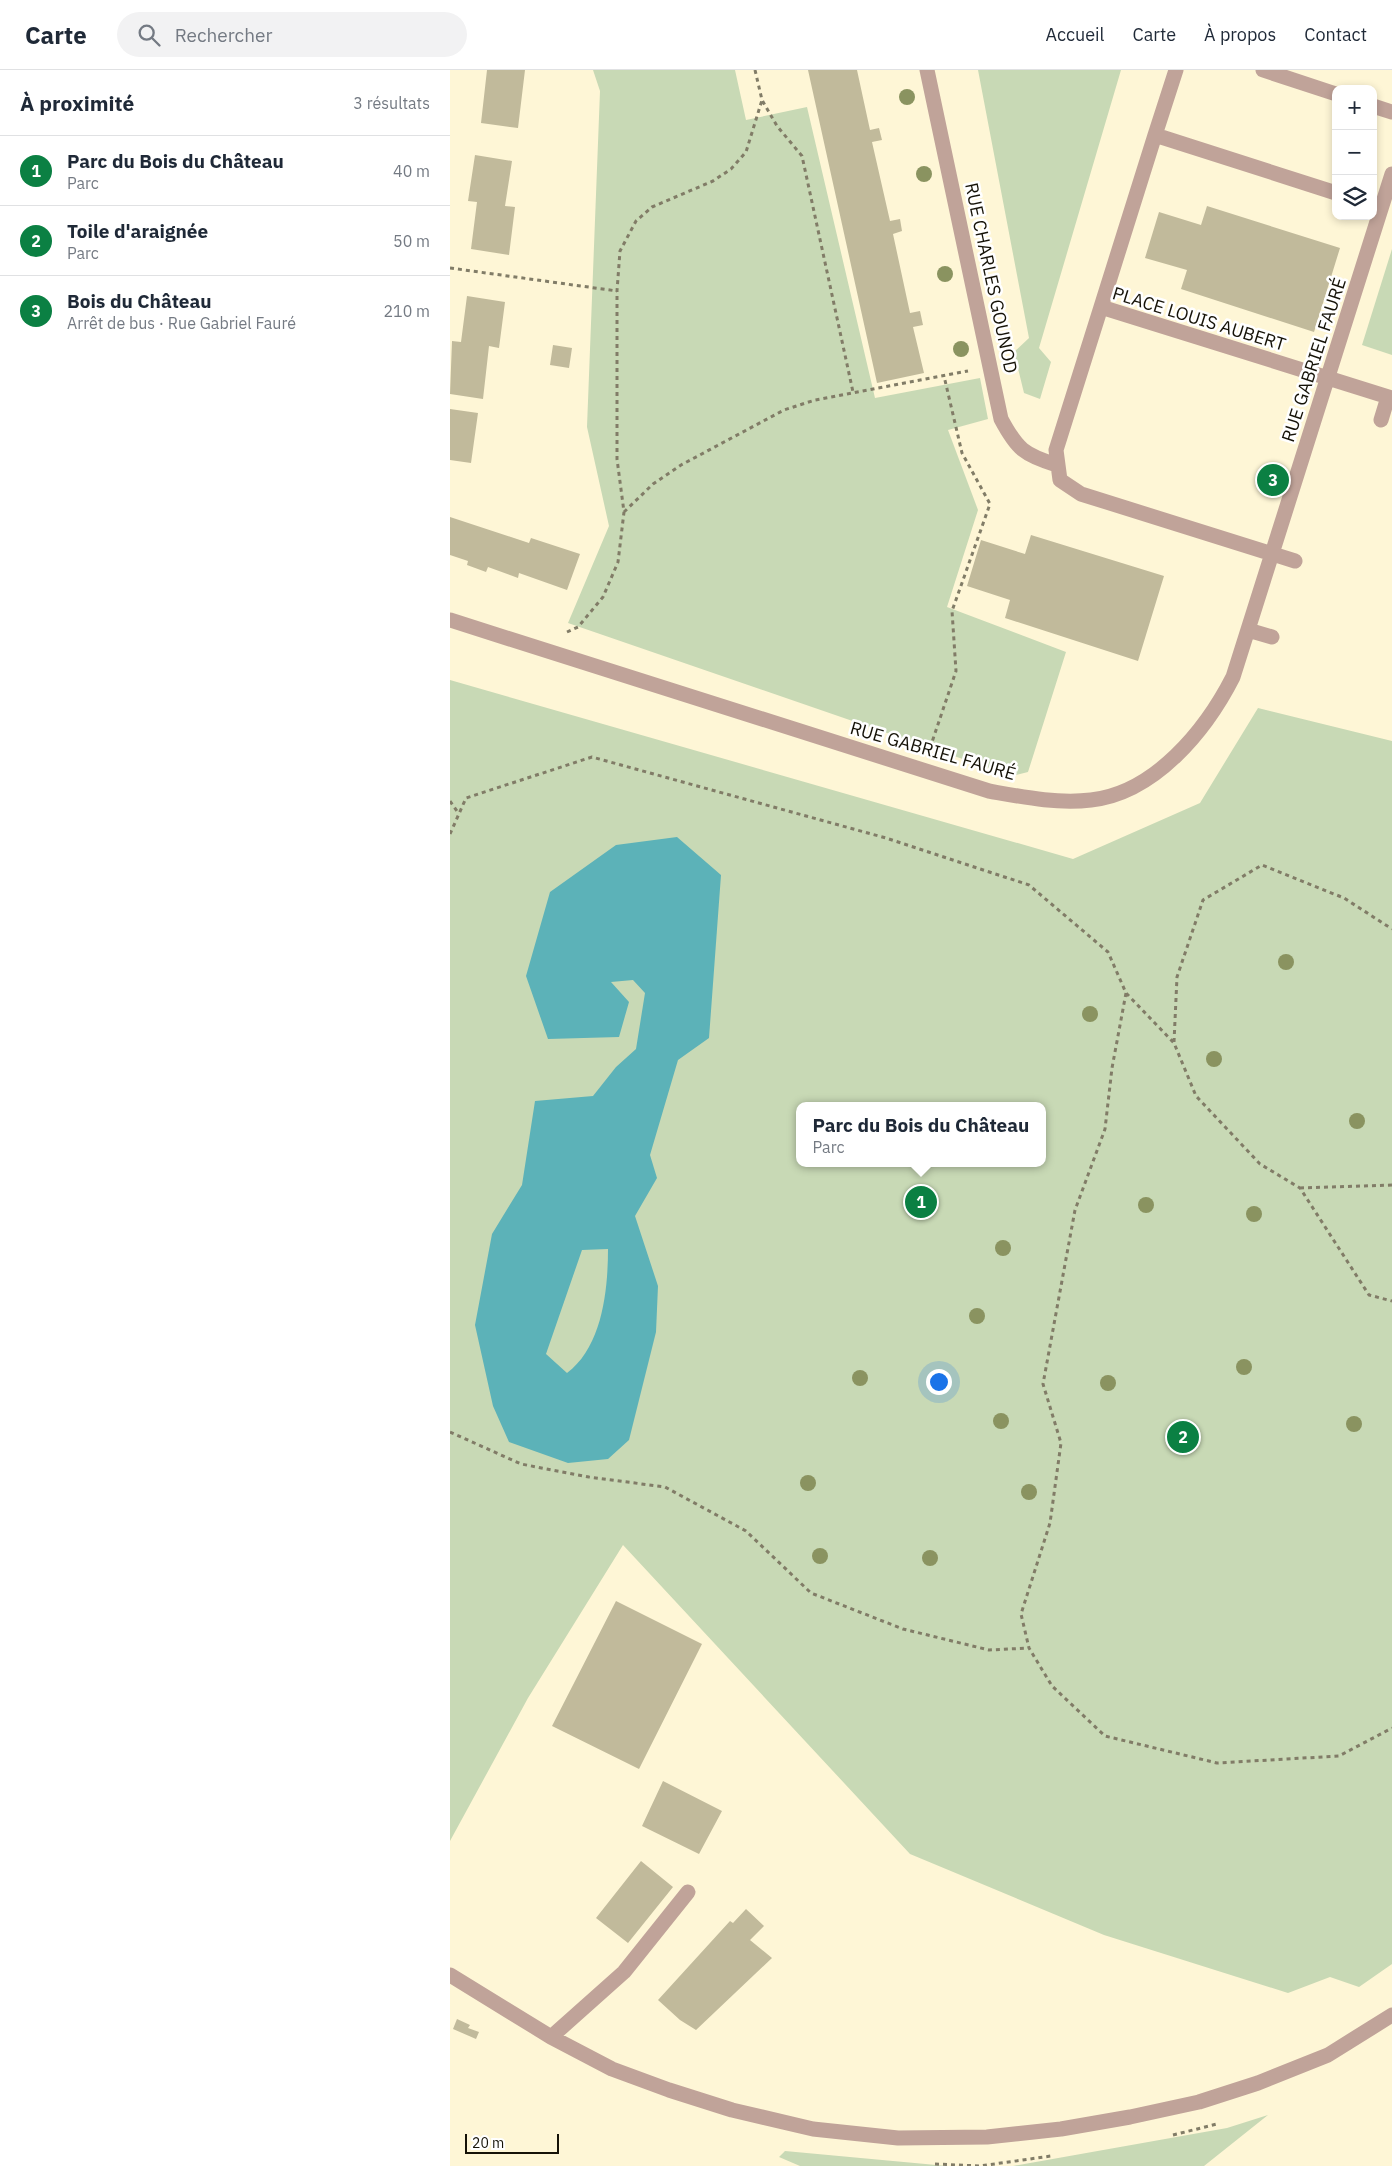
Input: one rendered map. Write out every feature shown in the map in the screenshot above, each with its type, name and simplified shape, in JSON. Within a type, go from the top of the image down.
[{"type":"street","name":"RUE CHARLES GOUNOD","points":[[927,70],[1001,419],[1011,438],[1023,452],[1033,458],[1056,465]]},
{"type":"street","points":[[1101,307],[1176,70]]},
{"type":"street","points":[[1263,70],[1332,93]]},
{"type":"street","points":[[1377,107],[1392,112]]},
{"type":"street","points":[[1155,134],[1332,192]]},
{"type":"street","name":"RUE GABRIEL FAURÉ","points":[[1377,206],[1392,174]]},
{"type":"street","name":"RUE GABRIEL FAURÉ","points":[[450,620],[989,791],[1040,800],[1092,800],[1119,792],[1143,780],[1175,758],[1202,729],[1218,706],[1233,677],[1328,378],[1373,220]]},
{"type":"street","name":"PLACE LOUIS AUBERT","points":[[1056,465],[1056,450],[1101,307],[1390,398]]},
{"type":"street","points":[[1381,420],[1390,398]]},
{"type":"street","points":[[1056,465],[1060,480],[1081,494],[1295,561]]},
{"type":"street","points":[[1248,630],[1272,637]]},
{"type":"street","points":[[551,2037],[624,1972],[688,1892]]},
{"type":"street","points":[[450,1975],[551,2037],[612,2069],[669,2090],[732,2110],[813,2129],[898,2138],[987,2137],[1062,2129],[1199,2102],[1258,2083],[1328,2055],[1392,2015]]},
{"type":"path","points":[[755,70],[762,100],[777,126],[802,156],[853,392]]},
{"type":"path","points":[[534,647],[578,627],[603,598],[618,562],[624,512],[617,459],[617,291],[620,251],[636,221],[652,206],[713,181],[731,169],[746,152],[762,100]]},
{"type":"path","points":[[450,268],[617,291]]},
{"type":"path","points":[[624,512],[653,484],[681,465],[784,410],[815,400],[853,392],[991,367]]},
{"type":"path","points":[[922,770],[956,671],[952,611],[990,504],[962,453],[944,376]]},
{"type":"path","points":[[450,834],[466,798],[592,757],[886,838],[1029,885],[1108,952],[1126,993],[1174,1043],[1196,1096],[1260,1164],[1300,1188],[1369,1294],[1392,1301]]},
{"type":"path","points":[[450,801],[459,814]]},
{"type":"path","points":[[1174,1043],[1177,977],[1203,900],[1262,866],[1344,898],[1392,929]]},
{"type":"path","points":[[1126,993],[1112,1068],[1105,1128],[1075,1210],[1043,1384],[1061,1443],[1050,1524],[1021,1614],[1029,1648],[1052,1686],[1105,1736],[1217,1763],[1339,1756],[1392,1728]]},
{"type":"path","points":[[1300,1188],[1392,1184]]},
{"type":"path","points":[[450,1432],[521,1464],[589,1477],[665,1487],[746,1531],[811,1594],[903,1629],[989,1650],[1029,1648]]},
{"type":"green space","points":[[593,70],[735,70],[746,120],[807,107],[875,398],[980,378],[988,419],[948,430],[978,510],[947,607],[1066,652],[1028,772],[1012,776],[568,623],[609,526],[587,427],[600,91]]},
{"type":"green space","points":[[978,70],[1121,70],[1039,348],[1051,362],[1040,399],[1024,393],[1014,352],[1029,338]]},
{"type":"green space","points":[[1392,249],[1392,355],[1362,345]]},
{"type":"green space","points":[[450,680],[1073,859],[1200,803],[1258,708],[1392,741],[1392,1964],[1359,1987],[1330,1977],[1288,1993],[1104,1935],[910,1854],[623,1545],[528,1698],[450,1841]]},
{"type":"green space","points":[[1268,2115],[1204,2166],[1013,2166],[1227,2128]]},
{"type":"green space","points":[[785,2151],[947,2166],[800,2166],[779,2157]]},
{"type":"water","points":[[677,837],[721,875],[709,1038],[678,1060],[650,1155],[657,1178],[635,1216],[658,1286],[656,1332],[629,1440],[608,1459],[568,1463],[509,1442],[493,1406],[475,1325],[492,1234],[522,1185],[535,1101],[593,1096],[616,1067],[636,1049],[645,993],[633,980],[611,982],[629,1002],[619,1037],[548,1039],[526,976],[550,892],[616,845]],"holes":[[[608,1249],[608,1265],[601,1317],[595,1333],[588,1349],[579,1362],[567,1373],[546,1354],[582,1250]]]},
{"type":"building","points":[[487,70],[525,70],[518,128],[481,123]]},
{"type":"building","points":[[808,70],[857,70],[870,130],[879,128],[882,140],[872,142],[890,221],[900,219],[902,231],[893,234],[910,313],[920,311],[923,325],[913,327],[924,373],[877,383]]},
{"type":"building","points":[[475,155],[512,161],[505,206],[515,207],[509,255],[471,249],[477,202],[468,201]]},
{"type":"building","points":[[1207,206],[1340,248],[1314,332],[1181,289],[1187,270],[1145,258],[1159,212],[1201,225]]},
{"type":"building","points":[[467,296],[505,302],[499,348],[489,346],[483,399],[450,394],[452,341],[461,342]]},
{"type":"building","points":[[553,345],[572,348],[569,368],[550,365]]},
{"type":"building","points":[[450,409],[478,413],[471,463],[450,460]]},
{"type":"building","points":[[450,517],[529,543],[531,538],[580,554],[567,590],[519,573],[518,578],[488,567],[486,572],[467,565],[468,561],[450,555]]},
{"type":"building","points":[[1031,535],[1164,576],[1138,661],[1005,618],[1010,600],[967,586],[981,540],[1025,554]]},
{"type":"building","points":[[616,1601],[702,1644],[639,1769],[552,1726]]},
{"type":"building","points":[[663,1781],[722,1811],[699,1854],[642,1826]]},
{"type":"building","points":[[641,1861],[673,1887],[628,1943],[596,1918]]},
{"type":"building","points":[[746,1909],[764,1926],[750,1940],[772,1958],[696,2030],[680,2020],[658,2000],[730,1921],[733,1923]]},
{"type":"building","points":[[457,2019],[470,2025],[468,2028],[479,2032],[476,2039],[453,2029]]},
{"type":"place","name":"Bois du Château","points":[[1273,480]]},
{"type":"place","name":"Parc du Bois du Château","points":[[921,1202]]},
{"type":"place","name":"Toile d'araignée","points":[[1183,1437]]}]
